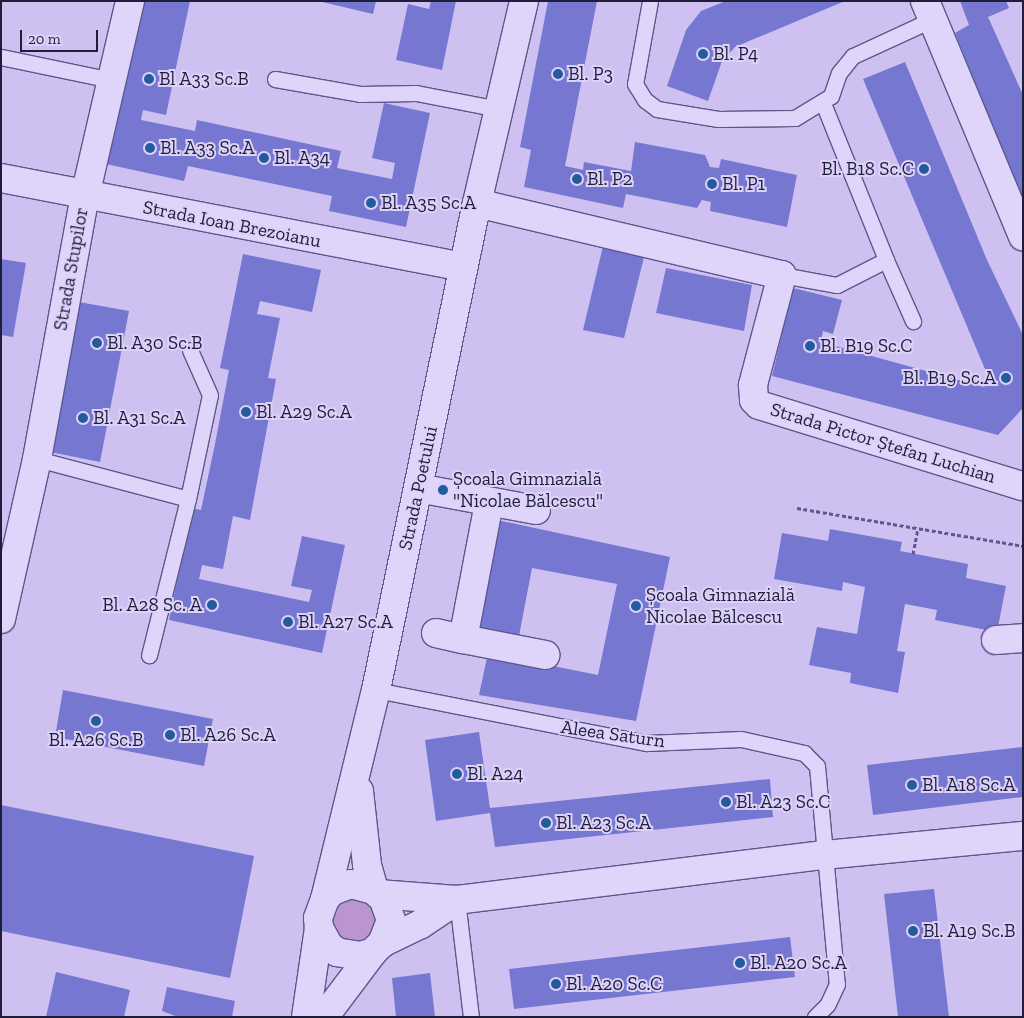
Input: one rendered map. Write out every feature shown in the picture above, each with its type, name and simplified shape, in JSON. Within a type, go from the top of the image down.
[{"type":"street","name":"Strada Stupilor","points":[[1,619],[8,565],[37,459],[84,196],[130,1]]},
{"type":"street","name":"Strada Poetului","points":[[306,1017],[319,928],[318,918],[325,899],[376,690],[477,202],[524,1]]},
{"type":"street","points":[[929,10],[1023,236]]},
{"type":"street","name":"Strada Ioan Brezoianu","points":[[1,178],[84,196],[464,267]]},
{"type":"street","points":[[477,202],[782,275]]},
{"type":"street","name":"Strada Pictor Ștefan Luchian","points":[[782,275],[753,385],[754,400],[759,405],[1023,486]]},
{"type":"street","points":[[418,488],[489,503],[536,510]]},
{"type":"street","points":[[463,640],[489,503]]},
{"type":"street","points":[[436,633],[463,640],[545,655]]},
{"type":"street","name":"Strada Poetului","points":[[324,1017],[378,947],[391,920],[388,908],[376,892],[362,844],[357,772]]},
{"type":"street","points":[[325,899],[332,891],[351,884],[376,892],[457,900],[824,855],[1023,836]]},
{"type":"street","points":[[319,928],[329,946],[337,952],[361,956],[421,924],[457,900]]},
{"type":"lane","points":[[650,1],[635,84],[645,100],[657,108],[718,119],[795,118],[823,103],[831,96],[845,62],[929,10]]},
{"type":"lane","points":[[1,57],[111,80]]},
{"type":"lane","points":[[275,79],[360,94],[416,93],[499,109]]},
{"type":"lane","points":[[823,103],[886,260],[913,321]]},
{"type":"lane","points":[[782,275],[837,285],[886,260]]},
{"type":"lane","points":[[150,655],[188,499],[210,395],[190,350]]},
{"type":"lane","points":[[37,459],[188,499]]},
{"type":"lane","name":"Aleea Saturn","points":[[376,690],[632,741],[674,743],[742,739],[804,753],[817,766],[837,984],[827,1005],[815,1017]]},
{"type":"lane","points":[[457,900],[471,1017]]},
{"type":"path","points":[[797,508],[1023,546]]},
{"type":"path","points":[[914,554],[918,528]]},
{"type":"shaded area","points":[[355,898],[371,904],[377,920],[371,936],[355,942],[339,936],[333,920],[339,904]]},
{"type":"building","points":[[140,1],[190,1],[166,115],[143,110],[141,120],[195,131],[197,120],[341,151],[337,168],[392,179],[395,163],[372,158],[384,103],[430,113],[406,227],[329,211],[332,196],[188,166],[184,181],[106,164]]},
{"type":"building","points":[[318,1],[376,1],[373,14]]},
{"type":"building","points":[[431,1],[456,1],[442,70],[396,60],[408,4],[429,9]]},
{"type":"building","points":[[548,1],[597,1],[565,166],[583,170],[584,162],[631,171],[635,142],[705,155],[710,167],[719,168],[721,159],[797,175],[787,227],[710,211],[711,202],[702,200],[697,208],[626,194],[623,208],[524,187],[531,150],[520,147]]},
{"type":"building","name":"Bl. P4","points":[[726,1],[845,1],[735,47],[722,61],[708,101],[667,86],[686,30],[701,11]]},
{"type":"building","points":[[960,1],[1006,1],[1009,8],[988,17],[1023,95],[1023,201],[955,33],[969,25]]},
{"type":"building","points":[[905,62],[987,260],[1023,335],[1023,408],[998,435],[772,376],[793,288],[842,300],[833,334],[823,331],[821,342],[984,387],[990,381],[863,79]]},
{"type":"building","points":[[604,242],[646,249],[624,338],[583,330]]},
{"type":"building","points":[[243,254],[321,270],[312,312],[260,301],[257,314],[280,318],[268,378],[276,379],[250,520],[233,516],[223,569],[202,565],[199,579],[309,602],[312,590],[291,586],[302,536],[345,545],[322,653],[169,620],[191,508],[201,510],[215,444],[229,370],[220,368]]},
{"type":"building","points":[[1,259],[26,263],[13,337],[1,335]]},
{"type":"building","points":[[666,268],[752,285],[744,331],[656,313]]},
{"type":"building","points":[[79,302],[129,311],[100,462],[50,452]]},
{"type":"building","name":"Școala Gimnazială Nicolae Bălcescu","points":[[497,520],[670,557],[636,721],[479,695],[488,653],[598,675],[617,584],[532,568],[519,636],[475,627]]},
{"type":"building","points":[[830,529],[902,542],[900,551],[968,564],[966,578],[1006,586],[997,632],[935,620],[937,610],[905,604],[897,651],[905,652],[898,693],[850,683],[851,673],[809,665],[817,627],[857,634],[865,587],[843,582],[842,591],[774,579],[782,533],[828,541]]},
{"type":"building","points":[[63,690],[213,719],[204,766],[55,737]]},
{"type":"building","points":[[479,732],[490,808],[770,779],[773,817],[495,847],[490,813],[436,821],[425,740]]},
{"type":"building","points":[[1023,747],[1023,797],[873,815],[867,765]]},
{"type":"building","points":[[1,805],[254,856],[230,978],[1,931]]},
{"type":"building","name":"Bl. A19 Sc.B","points":[[934,889],[949,1017],[898,1017],[884,894]]},
{"type":"building","points":[[790,937],[795,977],[514,1009],[509,969]]},
{"type":"building","points":[[56,972],[130,990],[124,1017],[46,1017]]},
{"type":"building","points":[[430,973],[435,1017],[396,1017],[392,978]]},
{"type":"building","points":[[167,987],[235,1001],[232,1017],[178,1017],[162,1011]]},
{"type":"place","name":"Bl. P4","points":[[703,54]]},
{"type":"place","name":"Bl. P3","points":[[558,74]]},
{"type":"place","name":"Bl A33 Sc.B","points":[[149,79]]},
{"type":"place","name":"Bl. A33 Sc.A","points":[[150,148]]},
{"type":"place","name":"Bl. A34","points":[[264,158]]},
{"type":"place","name":"Bl. B18 Sc.C","points":[[924,169]]},
{"type":"place","name":"Bl. P2","points":[[577,179]]},
{"type":"place","name":"Bl. P1","points":[[712,184]]},
{"type":"place","name":"Bl. A35 Sc.A","points":[[371,203]]},
{"type":"place","name":"Bl. A30 Sc.B","points":[[97,343]]},
{"type":"place","name":"Bl. B19 Sc.C","points":[[810,346]]},
{"type":"place","name":"Bl. B19 Sc.A","points":[[1006,378]]},
{"type":"place","name":"Bl. A29 Sc.A","points":[[246,412]]},
{"type":"place","name":"Bl. A31 Sc.A","points":[[83,418]]},
{"type":"place","name":"Școala Gimnazială \"Nicolae Bălcescu\"","points":[[443,490]]},
{"type":"place","name":"Bl. A28 Sc. A","points":[[212,605]]},
{"type":"place","name":"Școala Gimnazială Nicolae Bălcescu","points":[[636,606]]},
{"type":"place","name":"Bl. A27 Sc.A","points":[[288,622]]},
{"type":"place","name":"Bl. A26 Sc.B","points":[[96,721]]},
{"type":"place","name":"Bl. A26 Sc.A","points":[[170,735]]},
{"type":"place","name":"Bl. A24","points":[[457,774]]},
{"type":"place","name":"Bl. A18 Sc.A","points":[[912,785]]},
{"type":"place","name":"Bl. A23 Sc.C","points":[[726,802]]},
{"type":"place","name":"Bl. A23 Sc.A","points":[[546,823]]},
{"type":"place","name":"Bl. A19 Sc.B","points":[[913,931]]},
{"type":"place","name":"Bl. A20 Sc.A","points":[[740,963]]},
{"type":"place","name":"Bl. A20 Sc.C","points":[[556,984]]}]
